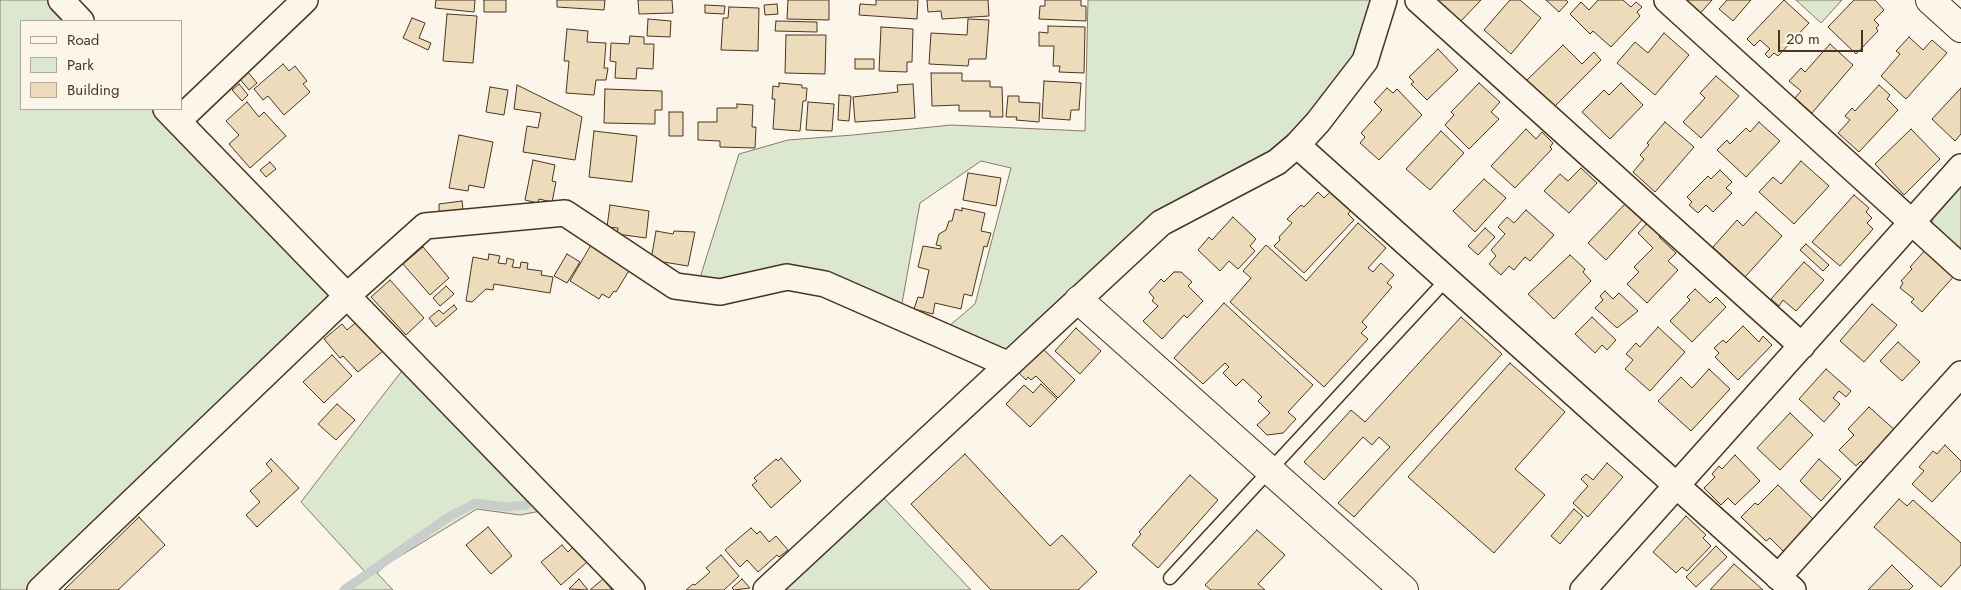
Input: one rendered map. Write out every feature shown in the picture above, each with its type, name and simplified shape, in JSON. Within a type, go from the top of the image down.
[{"type":"street","points":[[61,0],[80,20]]},
{"type":"street","points":[[182,106],[305,0]]},
{"type":"street","points":[[766,590],[1007,364],[1161,223],[1277,162],[1296,145],[1318,122],[1365,61],[1384,0]]},
{"type":"street","points":[[1418,0],[1802,346]]},
{"type":"street","points":[[1667,0],[1961,267]]},
{"type":"street","points":[[1930,0],[1961,28]]},
{"type":"street","points":[[172,115],[632,590]]},
{"type":"street","points":[[1296,145],[1785,584],[1961,374]]},
{"type":"street","points":[[1590,588],[1676,487],[1961,167]]},
{"type":"street","points":[[40,590],[348,295],[424,226],[565,213],[675,286],[720,292],[787,277],[825,284],[1007,364]]},
{"type":"street","points":[[1079,300],[1404,590]]},
{"type":"lane","points":[[1170,578],[1446,280]]},
{"type":"green space","points":[[0,0],[55,0],[74,20],[20,20],[20,110],[159,110],[335,297],[29,590],[0,590]]},
{"type":"green space","points":[[1088,0],[1374,0],[1356,56],[1303,122],[1258,160],[1003,354],[949,326],[975,304],[1011,168],[981,161],[920,203],[901,309],[815,275],[726,282],[699,281],[739,154],[788,140],[951,125],[1085,131]]},
{"type":"green space","points":[[1796,0],[1842,0],[1821,23]]},
{"type":"green space","points":[[1961,187],[1961,258],[1930,229],[1933,219]]},
{"type":"green space","points":[[404,368],[546,510],[520,515],[477,509],[387,564],[377,573],[393,590],[344,590],[367,574],[301,502]]},
{"type":"green space","points":[[881,495],[971,590],[783,590]]},
{"type":"building","points":[[436,0],[475,0],[474,12],[435,8]]},
{"type":"building","points":[[484,0],[506,0],[506,12],[484,12]]},
{"type":"building","points":[[557,0],[605,0],[604,10],[557,7]]},
{"type":"building","points":[[638,0],[672,0],[673,13],[639,14]]},
{"type":"building","points":[[788,0],[829,0],[829,20],[787,19]]},
{"type":"building","points":[[876,0],[918,0],[917,19],[859,15],[860,4],[876,5]]},
{"type":"building","points":[[927,0],[988,0],[989,16],[942,19],[941,11],[928,12]]},
{"type":"building","points":[[1045,0],[1081,0],[1081,6],[1086,6],[1086,21],[1039,19],[1040,6],[1045,6]]},
{"type":"building","points":[[1438,0],[1481,0],[1460,22]]},
{"type":"building","points":[[1510,0],[1520,0],[1541,18],[1511,54],[1484,30]]},
{"type":"building","points":[[1546,0],[1566,0],[1568,2],[1559,12]]},
{"type":"building","points":[[1598,0],[1623,0],[1631,7],[1636,2],[1642,7],[1637,12],[1640,16],[1611,47],[1593,31],[1590,34],[1570,14],[1581,2],[1589,10]]},
{"type":"building","points":[[1679,0],[1712,0],[1697,17]]},
{"type":"building","points":[[1727,0],[1751,0],[1733,21],[1719,9]]},
{"type":"building","points":[[1784,0],[1809,23],[1778,56],[1774,53],[1769,58],[1765,54],[1770,49],[1760,40],[1754,46],[1747,39]]},
{"type":"building","points":[[1854,0],[1875,0],[1884,10],[1874,20],[1879,25],[1876,28],[1878,31],[1856,54],[1828,27]]},
{"type":"building","points":[[777,4],[778,14],[765,15],[764,5]]},
{"type":"building","points":[[705,5],[725,6],[724,14],[705,13]]},
{"type":"building","points":[[729,7],[759,8],[758,51],[721,50],[723,18],[728,18]]},
{"type":"building","points":[[447,14],[477,16],[473,63],[443,61]]},
{"type":"building","points":[[412,18],[425,23],[419,38],[431,43],[428,50],[403,38]]},
{"type":"building","points":[[648,19],[671,21],[670,37],[647,36]]},
{"type":"building","points":[[968,19],[989,20],[986,59],[969,59],[968,66],[929,64],[931,33],[967,35]]},
{"type":"building","points":[[776,21],[817,22],[817,32],[775,31]]},
{"type":"building","points":[[1048,26],[1085,27],[1084,73],[1059,72],[1060,66],[1053,66],[1054,46],[1039,46],[1039,32],[1048,33]]},
{"type":"building","points":[[881,27],[913,29],[912,62],[907,62],[907,72],[879,71]]},
{"type":"building","points":[[567,29],[588,31],[587,42],[606,43],[604,68],[608,68],[606,80],[596,80],[594,95],[566,93],[569,61],[564,61]]},
{"type":"building","points":[[1664,33],[1689,55],[1655,95],[1617,63],[1635,42],[1648,53]]},
{"type":"building","points":[[786,35],[826,35],[825,74],[785,73]]},
{"type":"building","points":[[630,36],[644,37],[644,44],[654,44],[653,69],[637,68],[636,79],[615,78],[616,62],[610,61],[611,43],[629,44]]},
{"type":"building","points":[[1909,37],[1923,50],[1932,40],[1947,53],[1906,99],[1881,76],[1900,54],[1896,51]]},
{"type":"building","points":[[1830,44],[1853,65],[1812,113],[1795,98],[1801,91],[1789,81],[1801,68],[1805,72]]},
{"type":"building","points":[[1563,45],[1582,64],[1594,52],[1601,60],[1553,108],[1526,81]]},
{"type":"building","points":[[1438,49],[1458,70],[1427,100],[1411,84],[1414,82],[1409,77]]},
{"type":"building","points":[[855,59],[874,59],[874,69],[855,69]]},
{"type":"building","points":[[283,64],[289,71],[295,66],[307,81],[303,84],[310,92],[284,115],[268,96],[263,100],[254,89]]},
{"type":"building","points":[[247,71],[257,83],[249,90],[239,78]]},
{"type":"building","points":[[931,73],[962,73],[962,81],[990,81],[990,87],[1002,87],[1003,117],[990,117],[990,111],[959,111],[959,105],[932,106]]},
{"type":"building","points":[[1716,76],[1739,96],[1701,138],[1683,122],[1705,98],[1700,93]]},
{"type":"building","points":[[1044,81],[1081,83],[1079,110],[1071,110],[1070,120],[1042,118]]},
{"type":"building","points":[[779,83],[802,85],[802,88],[807,88],[806,101],[803,101],[800,131],[773,129],[775,99],[772,99],[773,86],[779,87]]},
{"type":"building","points":[[1479,83],[1500,102],[1491,112],[1499,119],[1469,149],[1445,125],[1454,115],[1451,112]]},
{"type":"building","points":[[1621,83],[1643,105],[1610,139],[1582,112],[1604,90],[1609,95]]},
{"type":"building","points":[[239,84],[248,95],[242,101],[232,90]]},
{"type":"building","points":[[913,84],[915,118],[855,122],[853,97],[898,92],[897,85]]},
{"type":"building","points":[[517,85],[582,117],[575,160],[523,152],[527,126],[538,128],[541,113],[514,109]]},
{"type":"building","points":[[1879,85],[1890,95],[1887,99],[1898,110],[1859,152],[1838,133],[1850,120],[1845,116],[1852,108],[1855,111]]},
{"type":"building","points":[[490,87],[508,90],[504,115],[486,112]]},
{"type":"building","points":[[1387,88],[1393,93],[1397,89],[1422,115],[1379,160],[1360,143],[1365,137],[1361,133],[1382,110],[1374,102]]},
{"type":"building","points":[[1961,88],[1961,134],[1955,141],[1932,119]]},
{"type":"building","points":[[605,89],[662,91],[662,110],[655,110],[655,124],[604,123]]},
{"type":"building","points":[[839,95],[851,96],[849,121],[838,120]]},
{"type":"building","points":[[1008,96],[1019,96],[1019,102],[1040,103],[1039,122],[1016,120],[1017,117],[1006,117]]},
{"type":"building","points":[[247,102],[259,117],[264,112],[286,136],[250,168],[229,144],[239,135],[226,121]]},
{"type":"building","points":[[808,102],[834,104],[832,131],[806,130]]},
{"type":"building","points":[[737,104],[753,105],[752,127],[756,127],[755,148],[720,147],[720,141],[698,140],[698,122],[717,122],[717,108],[737,108]]},
{"type":"building","points":[[669,112],[683,112],[683,136],[669,136]]},
{"type":"building","points":[[1665,122],[1694,147],[1655,192],[1633,172],[1644,159],[1640,155],[1649,145],[1647,143]]},
{"type":"building","points":[[1759,122],[1780,141],[1746,177],[1717,150],[1727,140],[1730,144],[1746,128],[1750,132]]},
{"type":"building","points":[[1526,129],[1536,139],[1542,132],[1553,143],[1550,147],[1552,149],[1515,188],[1491,166]]},
{"type":"building","points":[[1911,129],[1940,159],[1904,195],[1875,164]]},
{"type":"building","points":[[594,131],[637,136],[632,182],[589,177]]},
{"type":"building","points":[[1441,131],[1464,153],[1430,190],[1406,169]]},
{"type":"building","points":[[459,135],[493,142],[484,188],[469,185],[468,191],[449,188]]},
{"type":"building","points":[[533,160],[555,165],[552,181],[556,182],[552,202],[539,199],[538,203],[525,200]]},
{"type":"building","points":[[1801,161],[1829,186],[1794,224],[1759,192],[1773,177],[1781,184]]},
{"type":"building","points":[[270,162],[276,169],[266,177],[260,170]]},
{"type":"building","points":[[1581,168],[1597,183],[1569,213],[1544,191],[1560,174],[1568,181]]},
{"type":"building","points":[[1720,170],[1732,182],[1726,188],[1732,193],[1713,212],[1706,205],[1698,213],[1689,205],[1692,202],[1687,197],[1708,176],[1711,179]]},
{"type":"building","points":[[968,173],[1001,178],[996,206],[963,200]]},
{"type":"building","points":[[1484,179],[1506,198],[1475,232],[1453,211]]},
{"type":"building","points":[[1331,191],[1351,210],[1348,214],[1354,220],[1304,273],[1274,246],[1280,240],[1279,237],[1292,223],[1287,219],[1301,205],[1304,207],[1318,192],[1324,198]]},
{"type":"building","points":[[1854,195],[1869,208],[1866,212],[1872,218],[1867,223],[1873,229],[1840,266],[1812,242]]},
{"type":"building","points":[[462,201],[463,210],[439,212],[439,204]]},
{"type":"building","points":[[1625,204],[1642,220],[1606,260],[1588,243]]},
{"type":"building","points":[[610,205],[649,211],[646,238],[617,234],[618,228],[607,227]]},
{"type":"building","points":[[962,208],[985,213],[981,231],[991,233],[987,247],[984,246],[972,296],[964,294],[961,309],[935,303],[933,314],[914,309],[918,297],[923,298],[929,270],[918,267],[923,246],[941,249],[941,246],[936,245],[939,234],[946,230],[949,221],[952,221],[955,209],[962,211]]},
{"type":"building","points":[[1526,210],[1554,235],[1530,261],[1525,257],[1514,270],[1509,266],[1501,275],[1489,264],[1496,256],[1491,250],[1505,234],[1498,227],[1507,217],[1514,223]]},
{"type":"building","points":[[1756,212],[1782,236],[1745,277],[1713,247],[1737,220],[1743,226]]},
{"type":"building","points":[[1233,217],[1256,239],[1250,246],[1255,251],[1238,269],[1229,261],[1220,271],[1198,250],[1209,237],[1212,240]]},
{"type":"building","points":[[1649,221],[1663,234],[1659,237],[1676,253],[1668,261],[1678,270],[1647,303],[1627,284],[1639,272],[1634,267],[1653,248],[1638,233]]},
{"type":"building","points":[[1358,223],[1386,248],[1368,268],[1373,272],[1381,263],[1394,275],[1387,283],[1392,287],[1362,322],[1367,327],[1361,333],[1368,339],[1324,387],[1230,302],[1251,278],[1243,271],[1266,245],[1306,281]]},
{"type":"building","points":[[1485,228],[1495,237],[1478,255],[1468,246]]},
{"type":"building","points":[[656,231],[673,234],[674,231],[695,232],[688,266],[651,260]]},
{"type":"building","points":[[1806,244],[1829,265],[1823,271],[1800,250]]},
{"type":"building","points":[[591,245],[630,269],[616,292],[614,291],[609,298],[602,294],[599,299],[570,281]]},
{"type":"building","points":[[423,247],[449,278],[430,295],[403,264]]},
{"type":"building","points":[[1926,249],[1955,275],[1922,312],[1911,302],[1914,299],[1900,288],[1903,283],[1901,281],[1912,269],[1910,267]]},
{"type":"building","points":[[489,254],[500,256],[498,263],[506,264],[507,258],[514,260],[512,267],[520,268],[521,262],[528,263],[527,269],[542,271],[541,275],[553,277],[550,293],[494,284],[493,290],[486,289],[472,302],[466,301],[473,257],[488,260]]},
{"type":"building","points":[[567,254],[580,262],[567,283],[554,276]]},
{"type":"building","points":[[1570,255],[1585,269],[1583,272],[1591,281],[1554,319],[1528,294]]},
{"type":"building","points":[[1804,262],[1824,280],[1796,311],[1783,300],[1779,306],[1771,299]]},
{"type":"building","points":[[1174,272],[1181,272],[1192,282],[1188,286],[1203,301],[1187,318],[1184,315],[1162,339],[1143,321],[1158,306],[1152,301],[1154,298],[1149,292],[1161,279],[1164,282]]},
{"type":"building","points":[[390,280],[424,318],[406,335],[371,297]]},
{"type":"building","points":[[446,286],[454,294],[440,306],[433,298]]},
{"type":"building","points":[[1695,289],[1710,303],[1716,297],[1726,307],[1692,342],[1670,321],[1690,300],[1687,297]]},
{"type":"building","points":[[1605,291],[1613,299],[1619,293],[1638,311],[1617,328],[1595,308],[1603,300],[1600,296]]},
{"type":"building","points":[[1224,303],[1313,385],[1288,412],[1296,419],[1283,433],[1267,435],[1257,425],[1270,413],[1258,401],[1262,397],[1243,379],[1236,386],[1223,373],[1229,367],[1225,363],[1203,384],[1174,358]]},
{"type":"building","points":[[1872,304],[1897,325],[1864,362],[1840,341]]},
{"type":"building","points":[[454,305],[457,309],[436,327],[429,318],[439,310],[443,314]]},
{"type":"building","points":[[1461,317],[1502,354],[1354,517],[1338,503],[1390,447],[1379,437],[1372,445],[1363,437],[1324,480],[1304,462],[1351,410],[1365,422]]},
{"type":"building","points":[[1592,317],[1616,340],[1607,350],[1602,345],[1595,353],[1575,334]]},
{"type":"building","points":[[359,320],[384,350],[358,372],[343,356],[340,358],[324,339],[342,324],[347,330]]},
{"type":"building","points":[[1743,326],[1759,342],[1763,336],[1772,345],[1738,380],[1715,357],[1719,353],[1714,348],[1723,340],[1726,343]]},
{"type":"building","points":[[1658,327],[1685,352],[1650,391],[1625,369],[1633,360],[1626,354],[1636,343],[1640,347]]},
{"type":"building","points":[[1076,328],[1101,351],[1080,374],[1055,351]]},
{"type":"building","points":[[1898,342],[1920,362],[1902,381],[1880,361]]},
{"type":"building","points":[[1043,349],[1075,380],[1058,398],[1036,376],[1031,380],[1028,377],[1026,380],[1016,370],[1021,366],[1024,368]]},
{"type":"building","points":[[332,355],[352,376],[324,403],[303,382]]},
{"type":"building","points":[[1510,363],[1565,412],[1515,469],[1545,495],[1494,553],[1408,477]]},
{"type":"building","points":[[1709,369],[1730,389],[1691,431],[1658,401],[1681,377],[1692,388]]},
{"type":"building","points":[[1826,369],[1851,391],[1846,397],[1839,391],[1833,398],[1840,404],[1824,422],[1799,399]]},
{"type":"building","points":[[1041,384],[1057,399],[1030,427],[1006,404],[1024,385],[1033,393]]},
{"type":"building","points":[[337,404],[355,420],[336,440],[318,424]]},
{"type":"building","points":[[1869,407],[1896,431],[1865,465],[1861,461],[1856,466],[1839,450],[1854,435],[1848,429]]},
{"type":"building","points":[[1790,413],[1813,435],[1780,470],[1757,448]]},
{"type":"building","points":[[1945,445],[1961,461],[1961,471],[1932,502],[1912,484],[1924,471],[1919,467],[1933,451],[1937,454]]},
{"type":"building","points":[[965,454],[1050,546],[1062,535],[1097,572],[1078,590],[991,590],[911,504]]},
{"type":"building","points":[[1735,455],[1760,481],[1735,505],[1728,498],[1721,505],[1704,488],[1715,477],[1712,474],[1719,466],[1722,469]]},
{"type":"building","points":[[781,458],[801,481],[771,508],[752,485],[757,481],[754,478],[776,459],[778,461]]},
{"type":"building","points":[[271,459],[299,488],[257,527],[246,515],[260,502],[250,491],[272,471],[266,464]]},
{"type":"building","points":[[1819,459],[1841,479],[1821,501],[1800,481]]},
{"type":"building","points":[[1607,463],[1623,477],[1588,517],[1573,503],[1588,486],[1581,479],[1586,474],[1593,480]]},
{"type":"building","points":[[1190,475],[1218,500],[1158,568],[1132,545],[1141,534],[1139,532]]},
{"type":"building","points":[[1778,485],[1814,520],[1783,551],[1770,538],[1766,541],[1741,517],[1755,503],[1758,505]]},
{"type":"building","points":[[1899,499],[1907,506],[1913,500],[1961,543],[1961,565],[1941,587],[1874,527]]},
{"type":"building","points":[[1574,509],[1583,517],[1560,544],[1551,536]]},
{"type":"building","points":[[1686,516],[1706,535],[1703,538],[1711,546],[1687,571],[1682,567],[1676,573],[1653,552]]},
{"type":"building","points":[[139,517],[165,545],[118,590],[64,590]]},
{"type":"building","points":[[488,527],[512,556],[491,574],[466,545]]},
{"type":"building","points":[[751,528],[757,534],[760,531],[769,542],[776,536],[788,550],[779,557],[777,555],[758,572],[747,560],[740,567],[725,550]]},
{"type":"building","points":[[1257,530],[1285,555],[1258,584],[1265,590],[1211,590],[1205,585]]},
{"type":"building","points":[[562,545],[568,552],[573,547],[587,562],[561,585],[541,562]]},
{"type":"building","points":[[1716,546],[1727,557],[1696,587],[1686,577]]},
{"type":"building","points":[[721,555],[739,576],[724,590],[686,590],[710,572],[706,568]]},
{"type":"building","points":[[1734,564],[1763,590],[1710,590]]},
{"type":"building","points":[[1892,565],[1913,586],[1909,590],[1868,590]]},
{"type":"building","points":[[579,579],[588,590],[569,589]]},
{"type":"building","points":[[603,579],[612,590],[590,590]]},
{"type":"building","points":[[742,579],[750,588],[734,590],[732,588]]},
{"type":"waterway","points":[[344,590],[450,516],[476,503],[506,507],[526,505]]}]
